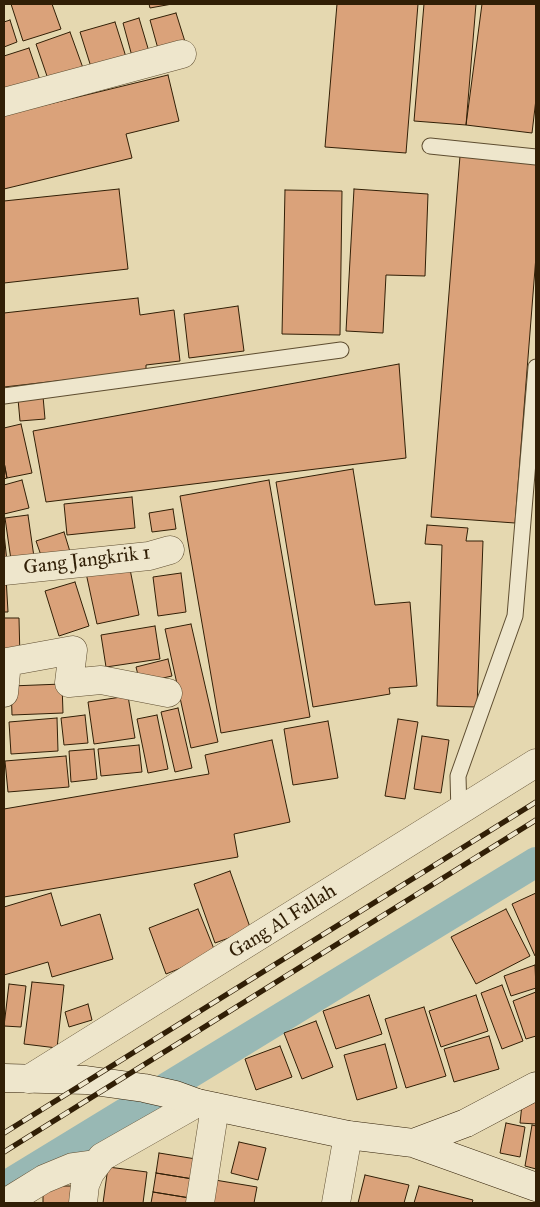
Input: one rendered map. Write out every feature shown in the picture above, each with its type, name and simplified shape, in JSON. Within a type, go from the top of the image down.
[{"type":"street","points":[[4,102],[182,54]]},
{"type":"street","name":"Gang Jangkrik 1","points":[[4,571],[149,556],[170,550]]},
{"type":"street","points":[[4,693],[7,662],[73,650],[69,683],[101,680],[168,693]]},
{"type":"street","name":"Gang Al Fallah","points":[[16,1078],[459,813],[536,763]]},
{"type":"street","points":[[16,1078],[86,1080],[144,1088],[348,1135],[413,1143],[536,1187]]},
{"type":"street","points":[[413,1143],[466,1123],[536,1086]]},
{"type":"street","points":[[83,1203],[85,1185],[94,1164],[102,1157],[196,1101]]},
{"type":"street","points":[[196,1101],[200,1203]]},
{"type":"street","points":[[336,1203],[348,1135]]},
{"type":"street","points":[[5,1203],[44,1179],[73,1167],[94,1164]]},
{"type":"lane","points":[[430,146],[536,157]]},
{"type":"lane","points":[[4,396],[341,350]]},
{"type":"lane","points":[[459,813],[458,776],[515,616],[536,367]]},
{"type":"building","points":[[11,4],[52,4],[61,29],[23,41]]},
{"type":"building","points":[[149,4],[172,4],[150,8]]},
{"type":"building","points":[[337,4],[418,4],[406,153],[325,147]]},
{"type":"building","points":[[424,4],[476,4],[466,125],[414,121]]},
{"type":"building","points":[[482,4],[536,4],[536,99],[532,133],[466,125]]},
{"type":"building","points":[[176,13],[187,48],[160,56],[150,20]]},
{"type":"building","points":[[139,18],[150,55],[133,60],[123,23]]},
{"type":"building","points":[[10,20],[17,42],[4,47],[4,22]]},
{"type":"building","points":[[115,22],[126,57],[91,67],[80,32]]},
{"type":"building","points":[[70,32],[83,68],[48,79],[36,44]]},
{"type":"building","points":[[29,48],[42,86],[7,97],[4,87],[4,56]]},
{"type":"building","points":[[168,75],[179,121],[126,134],[132,158],[4,189],[4,115]]},
{"type":"building","points":[[460,156],[536,161],[536,256],[515,523],[431,517]]},
{"type":"building","points":[[119,189],[128,269],[4,283],[4,201]]},
{"type":"building","points":[[354,189],[428,194],[425,276],[386,275],[383,333],[346,331]]},
{"type":"building","points":[[285,190],[342,191],[340,335],[282,334]]},
{"type":"building","points":[[138,298],[140,315],[174,310],[180,361],[146,365],[146,371],[4,387],[4,313]]},
{"type":"building","points":[[238,306],[244,351],[189,358],[184,314]]},
{"type":"building","points":[[399,364],[406,458],[46,502],[33,431]]},
{"type":"building","points":[[43,396],[45,419],[20,421],[18,399]]},
{"type":"building","points":[[21,424],[32,473],[7,478],[4,462],[4,428]]},
{"type":"building","points":[[4,462],[7,478],[4,479]]},
{"type":"building","points":[[353,469],[375,605],[410,602],[417,686],[389,688],[390,694],[313,707],[276,482]]},
{"type":"building","points":[[22,480],[29,508],[4,514],[4,485]]},
{"type":"building","points":[[269,480],[310,717],[221,733],[180,496]]},
{"type":"building","points":[[132,497],[135,528],[67,535],[64,504]]},
{"type":"building","points":[[173,509],[176,529],[152,532],[149,513]]},
{"type":"building","points":[[28,515],[34,557],[11,560],[5,518]]},
{"type":"building","points":[[427,525],[468,528],[466,541],[483,541],[477,707],[437,706],[442,545],[425,544]]},
{"type":"building","points":[[64,532],[71,555],[44,564],[36,541]]},
{"type":"building","points":[[4,533],[7,562],[4,563]]},
{"type":"building","points":[[129,564],[139,615],[97,624],[86,573]]},
{"type":"building","points":[[181,573],[186,612],[158,616],[153,577]]},
{"type":"building","points":[[4,577],[6,577],[8,612],[4,612]]},
{"type":"building","points":[[75,582],[89,626],[59,636],[45,591]]},
{"type":"building","points":[[4,618],[19,618],[20,659],[4,660]]},
{"type":"building","points":[[191,624],[218,742],[191,748],[165,629]]},
{"type":"building","points":[[155,626],[160,659],[106,667],[101,635]]},
{"type":"building","points":[[168,659],[172,676],[140,683],[136,667]]},
{"type":"building","points":[[62,684],[63,713],[12,715],[11,686]]},
{"type":"building","points":[[128,696],[135,738],[94,744],[88,702]]},
{"type":"building","points":[[178,708],[192,768],[175,772],[161,712]]},
{"type":"building","points":[[85,715],[88,743],[64,745],[61,718]]},
{"type":"building","points":[[157,715],[168,769],[148,773],[137,719]]},
{"type":"building","points":[[57,718],[58,751],[11,754],[9,722]]},
{"type":"building","points":[[398,719],[418,722],[405,799],[385,796]]},
{"type":"building","points":[[328,721],[338,778],[293,785],[284,729]]},
{"type":"building","points":[[422,736],[449,740],[441,793],[414,789]]},
{"type":"building","points":[[272,740],[290,822],[234,834],[238,857],[4,897],[4,809],[209,774],[205,755]]},
{"type":"building","points":[[139,745],[142,772],[101,776],[98,749]]},
{"type":"building","points":[[94,749],[97,779],[71,782],[69,751]]},
{"type":"building","points":[[66,756],[69,787],[8,792],[5,761]]},
{"type":"building","points":[[230,871],[251,930],[215,943],[194,884]]},
{"type":"building","points":[[51,893],[61,926],[100,914],[113,959],[52,977],[48,962],[4,975],[4,907]]},
{"type":"building","points":[[536,893],[536,955],[535,956],[512,904]]},
{"type":"building","points":[[198,909],[216,954],[166,974],[149,928]]},
{"type":"building","points":[[506,909],[530,956],[476,984],[451,937]]},
{"type":"building","points":[[535,965],[536,988],[511,996],[504,976]]},
{"type":"building","points":[[32,982],[64,985],[57,1048],[24,1044]]},
{"type":"building","points":[[9,984],[26,986],[21,1027],[4,1026]]},
{"type":"building","points":[[502,985],[523,1041],[502,1049],[481,993]]},
{"type":"building","points":[[536,992],[536,1036],[526,1039],[513,1001]]},
{"type":"building","points":[[369,995],[382,1034],[336,1049],[323,1011]]},
{"type":"building","points":[[476,995],[488,1031],[441,1047],[429,1011]]},
{"type":"building","points":[[88,1004],[92,1020],[69,1027],[65,1012]]},
{"type":"building","points":[[424,1007],[446,1076],[406,1088],[385,1019]]},
{"type":"building","points":[[316,1021],[333,1067],[302,1079],[284,1033]]},
{"type":"building","points":[[489,1036],[499,1069],[454,1082],[444,1049]]},
{"type":"building","points":[[385,1044],[397,1088],[357,1100],[344,1055]]},
{"type":"building","points":[[280,1046],[292,1077],[256,1090],[245,1059]]},
{"type":"building","points":[[523,1095],[536,1097],[536,1124],[520,1123]]},
{"type":"building","points":[[506,1123],[525,1127],[520,1157],[500,1153]]},
{"type":"building","points":[[532,1125],[536,1126],[536,1169],[525,1166]]},
{"type":"building","points":[[239,1142],[266,1148],[258,1180],[231,1173]]},
{"type":"building","points":[[159,1153],[202,1160],[199,1180],[156,1173]]},
{"type":"building","points":[[108,1167],[147,1172],[143,1203],[103,1203]]},
{"type":"building","points":[[156,1173],[199,1180],[196,1199],[153,1192]]},
{"type":"building","points":[[365,1175],[409,1185],[404,1203],[358,1203]]},
{"type":"building","points":[[215,1180],[257,1187],[254,1203],[211,1203]]},
{"type":"building","points":[[43,1186],[76,1186],[76,1203],[43,1203]]},
{"type":"building","points":[[419,1186],[473,1200],[472,1203],[414,1203]]},
{"type":"building","points":[[153,1192],[196,1199],[195,1203],[151,1203]]},
{"type":"waterway","points":[[4,1187],[536,862]]},
{"type":"railway","points":[[4,1133],[536,802]]},
{"type":"railway","points":[[4,1152],[536,820]]}]
